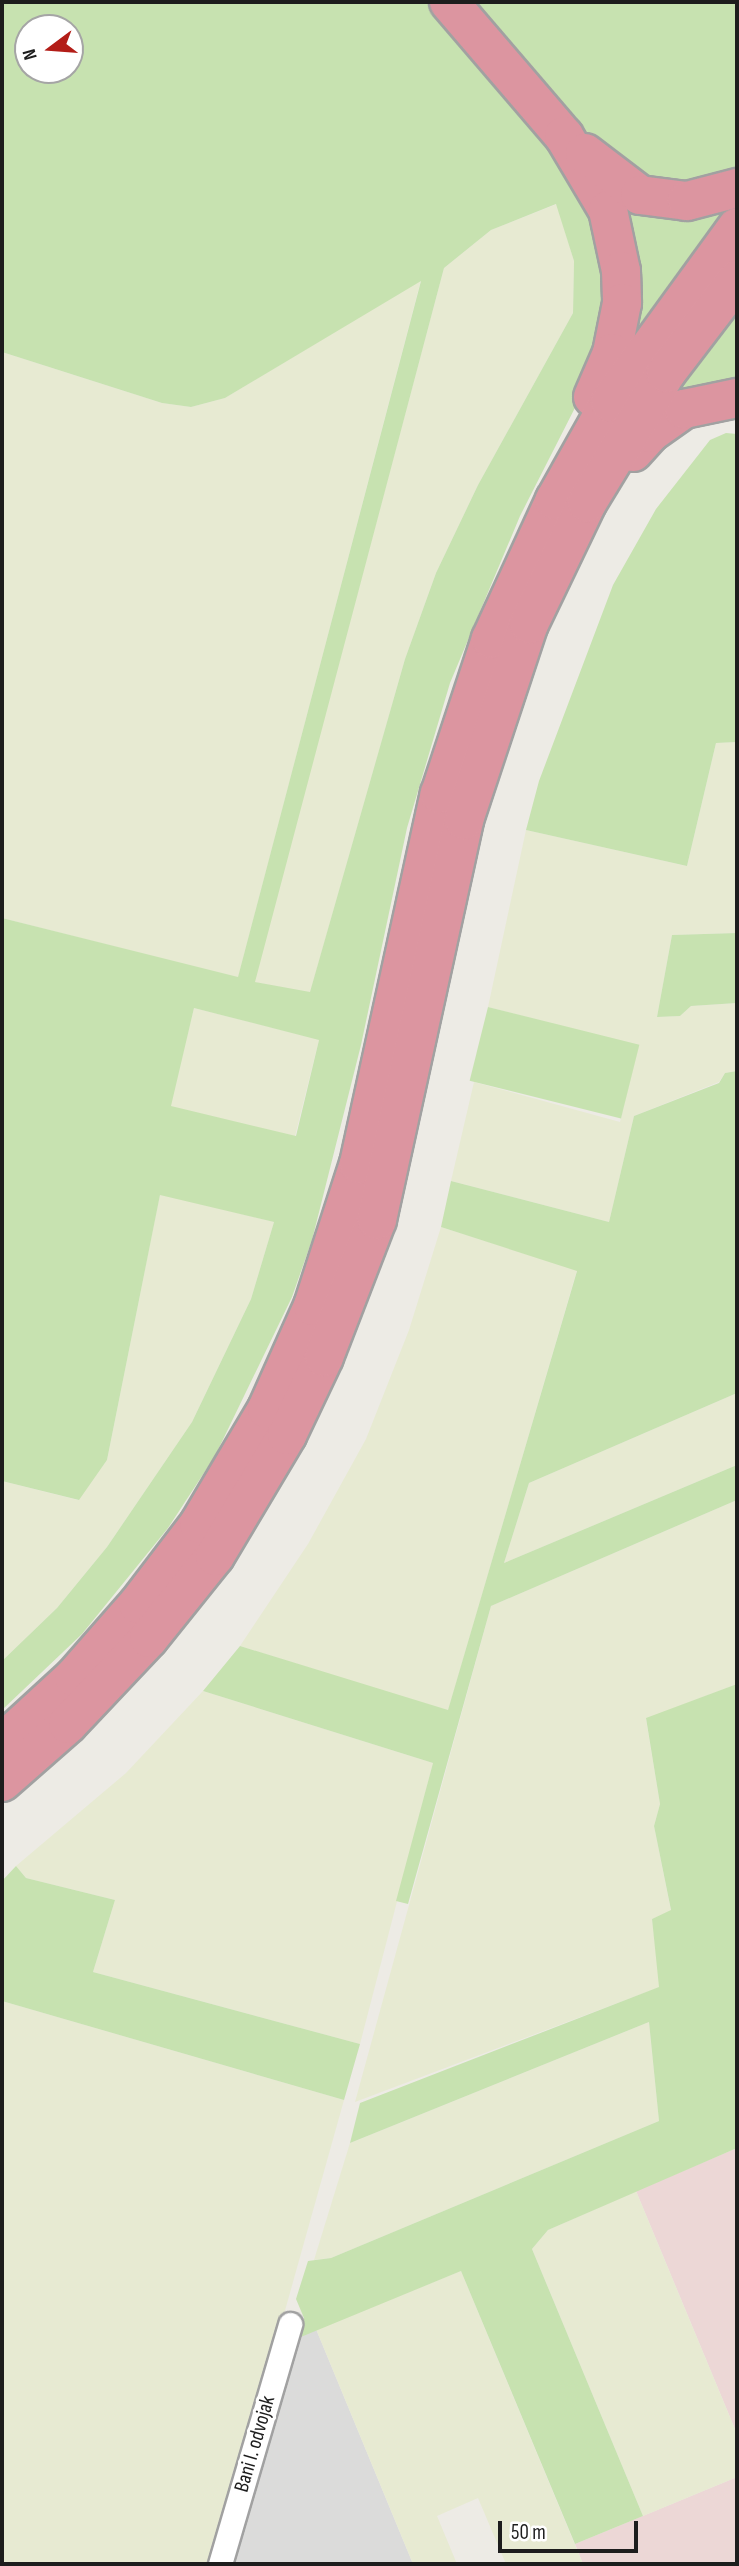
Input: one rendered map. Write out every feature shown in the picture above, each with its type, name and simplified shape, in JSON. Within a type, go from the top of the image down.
[{"type":"highway","points":[[449,2],[565,136],[608,210],[619,260],[622,303],[612,353],[531,516],[514,584]]},
{"type":"highway","points":[[565,136],[640,195],[687,201],[737,188]]},
{"type":"highway","points":[[2,1743],[74,1676],[138,1604],[199,1524],[249,1443],[313,1306],[359,1164],[440,794],[471,693],[514,584],[610,402],[737,227]]},
{"type":"highway","points":[[2,1782],[103,1689],[215,1556],[287,1435],[324,1357],[377,1220],[464,820],[491,729],[529,624],[587,503],[666,373],[737,280]]},
{"type":"highway","points":[[587,503],[667,419],[700,403],[737,398]]},
{"type":"highway","points":[[2,1722],[42,1690],[74,1676]]},
{"type":"street","name":"Bani I. odvojak","points":[[220,2564],[290,2324]]},
{"type":"shaded area","points":[[737,2148],[737,2434],[636,2191]]},
{"type":"shaded area","points":[[316,2329],[413,2564],[225,2564],[296,2339]]},
{"type":"shaded area","points":[[737,2477],[737,2564],[583,2564],[575,2544]]},
{"type":"green space","points":[[2,2],[434,2],[581,179],[612,287],[582,394],[520,516],[450,683],[407,828],[361,1045],[312,1240],[292,1297],[215,1456],[168,1528],[82,1634],[2,1710],[2,1661],[57,1608],[107,1547],[192,1422],[251,1299],[274,1222],[160,1195],[107,1460],[79,1500],[2,1481],[2,918],[238,977],[421,281],[225,398],[191,407],[162,403],[2,352]],"holes":[[[556,204],[574,261],[573,313],[478,485],[436,573],[405,659],[310,992],[255,982],[444,268],[491,230]],[[194,1008],[319,1040],[296,1136],[171,1106]]]},
{"type":"green space","points":[[463,2],[737,2],[737,181],[678,193],[593,150]]},
{"type":"green space","points":[[620,195],[734,203],[626,342]]},
{"type":"green space","points":[[557,204],[574,261],[573,313],[478,485],[436,573],[405,659],[310,993],[254,982],[444,268],[491,230]]},
{"type":"green space","points":[[421,280],[238,978],[2,918],[2,352],[162,403],[191,407],[225,398]]},
{"type":"green space","points":[[737,311],[737,388],[668,405],[728,322]]},
{"type":"green space","points":[[726,433],[737,434],[737,742],[716,743],[687,866],[526,830],[539,781],[613,585],[656,509],[710,440]]},
{"type":"green space","points":[[737,742],[737,933],[672,935],[657,1017],[680,1016],[691,1006],[737,1003],[737,1071],[725,1073],[719,1082],[634,1116],[609,1222],[451,1181],[474,1082],[620,1122],[638,1046],[488,1007],[526,830],[687,866],[716,743]]},
{"type":"green space","points":[[737,933],[737,1003],[691,1006],[680,1016],[657,1017],[672,935]]},
{"type":"green space","points":[[488,1007],[639,1045],[621,1118],[470,1081]]},
{"type":"green space","points":[[194,1008],[319,1039],[295,1137],[170,1106]]},
{"type":"green space","points":[[737,1071],[737,1393],[529,1483],[504,1563],[737,1465],[737,1500],[491,1606],[408,1904],[396,1901],[433,1763],[203,1691],[240,1646],[448,1710],[577,1271],[441,1227],[451,1181],[609,1222],[634,1116],[719,1083],[725,1073]]},
{"type":"green space","points":[[160,1194],[274,1222],[251,1299],[192,1422],[107,1547],[57,1608],[2,1661],[2,1481],[78,1500],[107,1460]]},
{"type":"green space","points":[[441,1227],[577,1270],[448,1711],[240,1646],[308,1544],[366,1439],[409,1330]]},
{"type":"green space","points":[[737,1393],[737,1465],[504,1563],[529,1483]]},
{"type":"green space","points":[[737,1500],[737,1684],[646,1719],[660,1804],[654,1826],[671,1911],[652,1919],[660,1987],[355,2102],[491,1606]]},
{"type":"green space","points":[[737,1684],[737,2148],[548,2230],[532,2249],[643,2516],[575,2544],[461,2271],[296,2339],[304,2318],[296,2299],[308,2261],[331,2258],[659,2121],[649,2022],[350,2143],[360,2103],[659,1987],[652,1919],[671,1910],[654,1826],[660,1804],[646,1718]]},
{"type":"green space","points":[[203,1691],[433,1763],[360,2044],[93,1972],[115,1900],[26,1878],[16,1866],[126,1773]]},
{"type":"green space","points":[[16,1866],[26,1878],[115,1900],[93,1972],[360,2044],[344,2100],[2,2001],[2,1881]]},
{"type":"green space","points":[[2,2001],[344,2100],[214,2564],[2,2564]]},
{"type":"green space","points":[[649,2022],[659,2121],[331,2258],[314,2260],[350,2143]]},
{"type":"green space","points":[[636,2191],[737,2434],[737,2477],[643,2516],[532,2249],[548,2230]]},
{"type":"green space","points":[[461,2271],[583,2564],[506,2564],[478,2498],[437,2516],[457,2564],[413,2564],[316,2329]]}]
